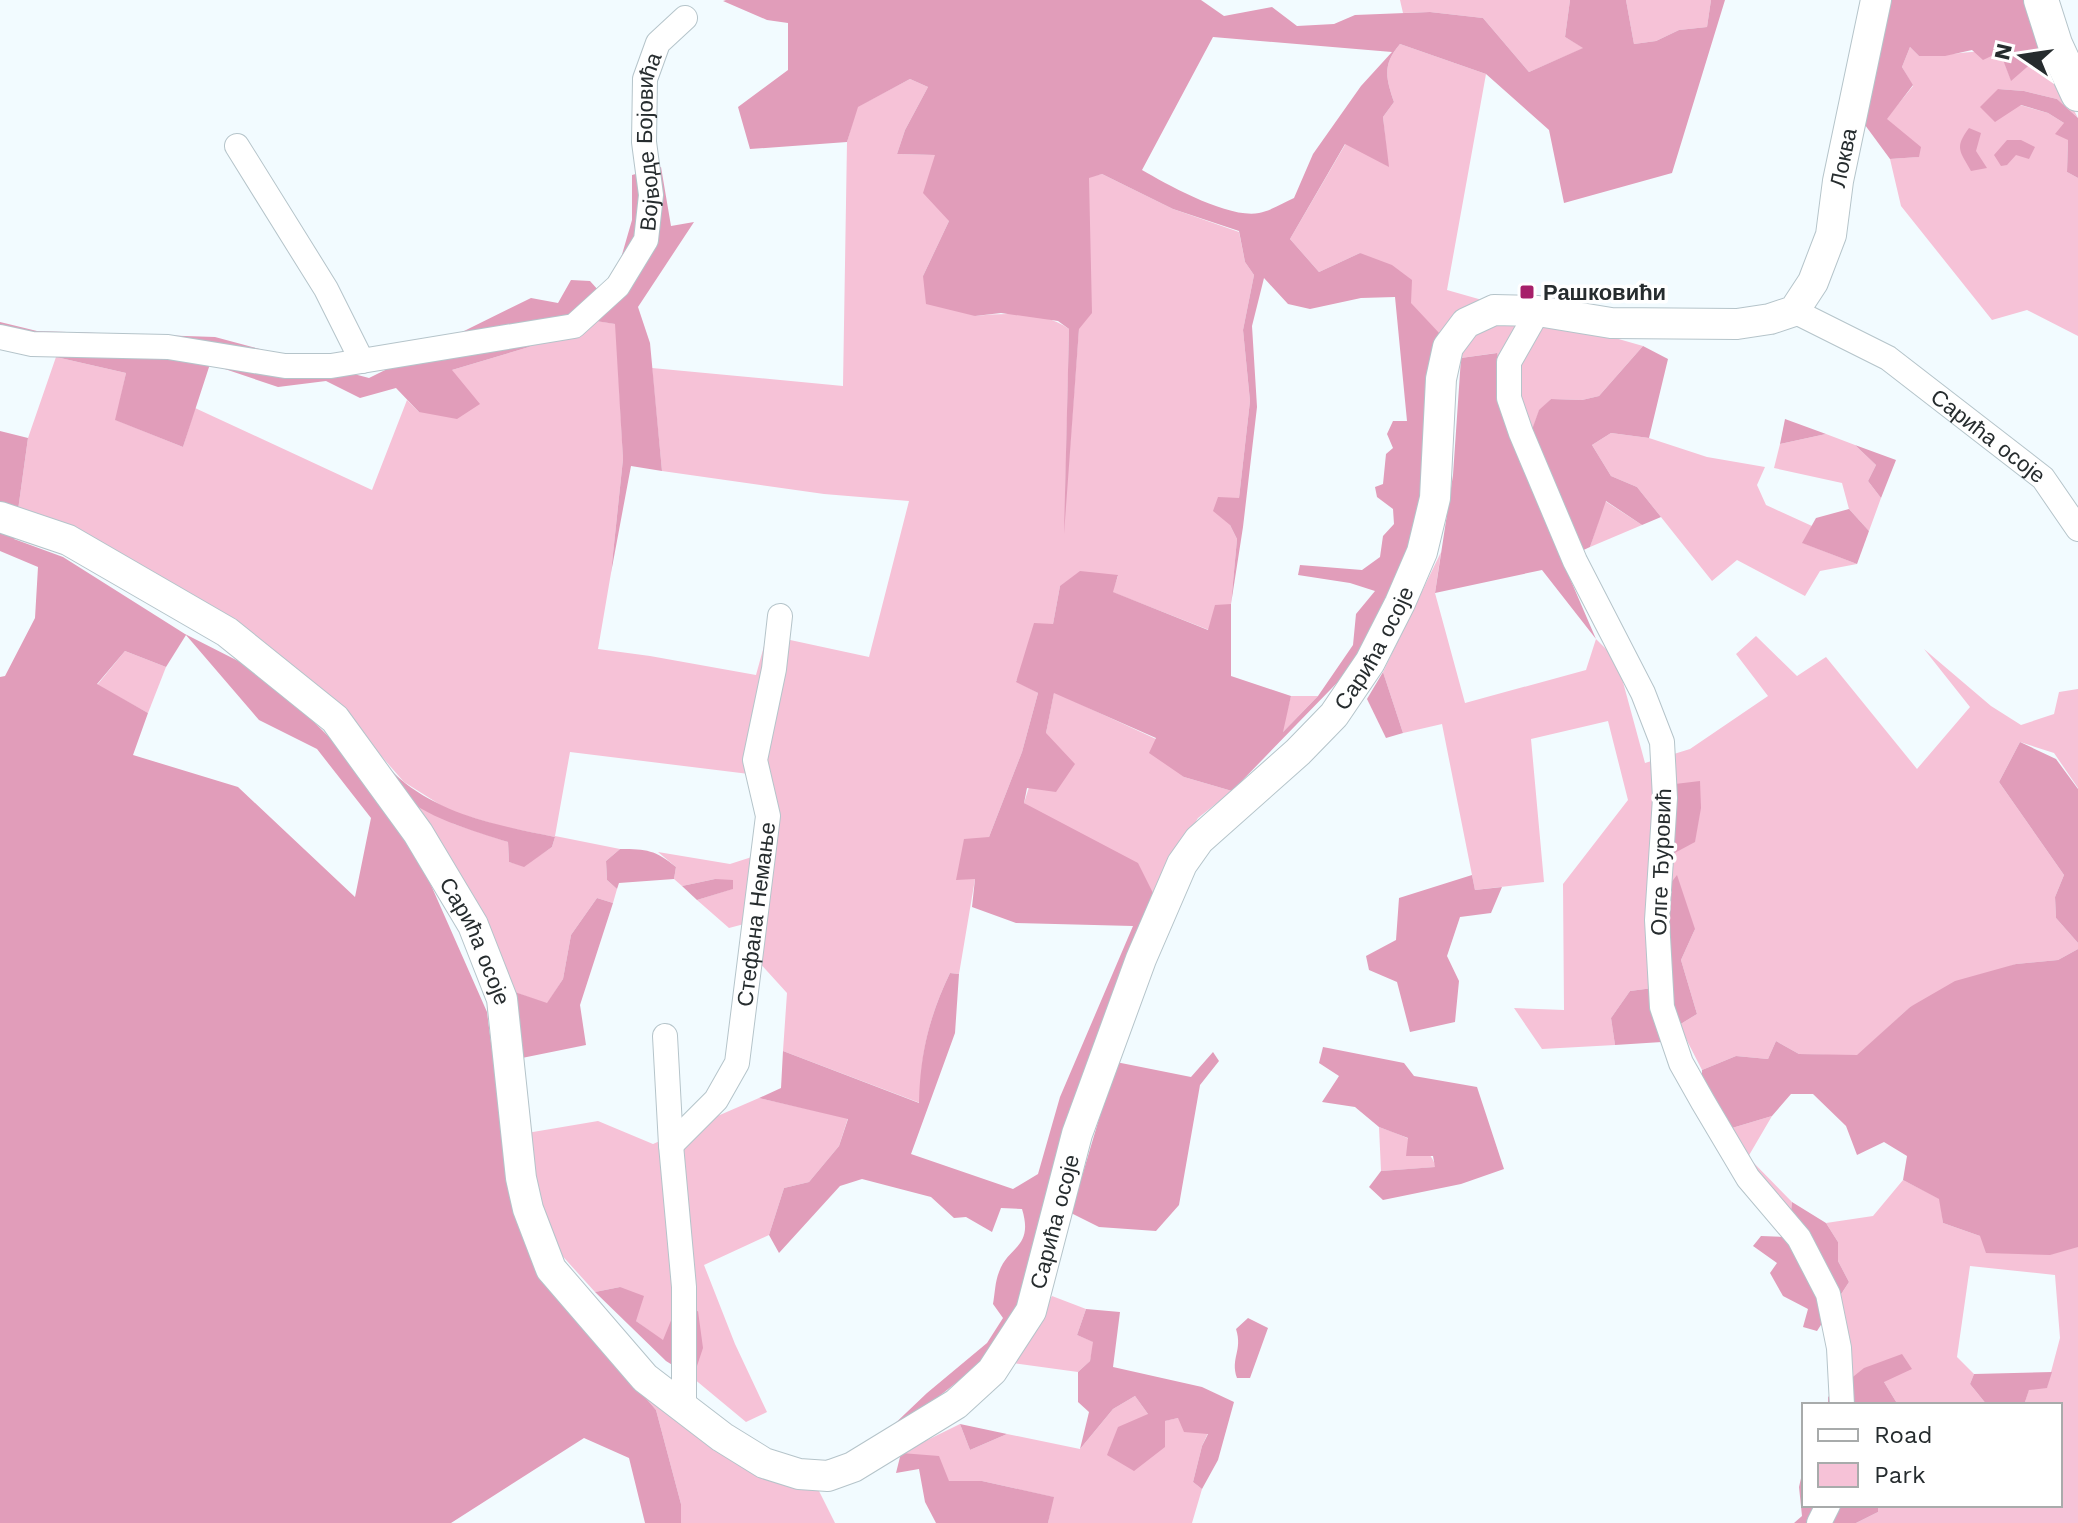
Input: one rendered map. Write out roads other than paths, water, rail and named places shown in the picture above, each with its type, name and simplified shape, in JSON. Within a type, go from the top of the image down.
[{"type":"main road","points":[[2041,0],[2055,44],[2078,94]]},
{"type":"street","name":"Локва","points":[[1794,311],[1813,282],[1831,235],[1838,181],[1876,0]]},
{"type":"street","name":"Војводе Бојовића","points":[[0,337],[32,344],[168,347],[285,366],[331,366],[574,326],[618,286],[646,240],[651,195],[644,142],[645,79],[658,43],[685,18]]},
{"type":"street","points":[[237,146],[326,289],[362,361]]},
{"type":"street","name":"Сарића осоје","points":[[0,517],[68,540],[227,632],[335,719],[418,833],[473,925],[502,999],[521,1178],[528,1209],[551,1269],[645,1378],[722,1437],[764,1463],[799,1474],[828,1476],[853,1467],[956,1404],[992,1371],[1031,1311],[1077,1134],[1141,959],[1182,864],[1199,840],[1298,752],[1334,715],[1370,662],[1400,603],[1422,552],[1435,498],[1441,379],[1448,347],[1466,323],[1494,310],[1538,311],[1611,323],[1737,324],[1770,319],[1794,311],[1888,358],[2043,478],[2078,529]]},
{"type":"street","name":"Олге Ђуровић","points":[[1538,311],[1509,362],[1509,398],[1575,561],[1643,693],[1662,742],[1665,798],[1657,920],[1662,1007],[1681,1063],[1703,1102],[1748,1178],[1799,1238],[1828,1294],[1839,1348],[1842,1403]]},
{"type":"street","name":"Стефана Немање","points":[[671,1145],[716,1100],[737,1063],[768,816],[755,760],[774,669],[780,616]]},
{"type":"street","points":[[665,1036],[684,1287],[684,1407]]},
{"type":"place","name":"Рашковићи","points":[[1527,292]]}]
